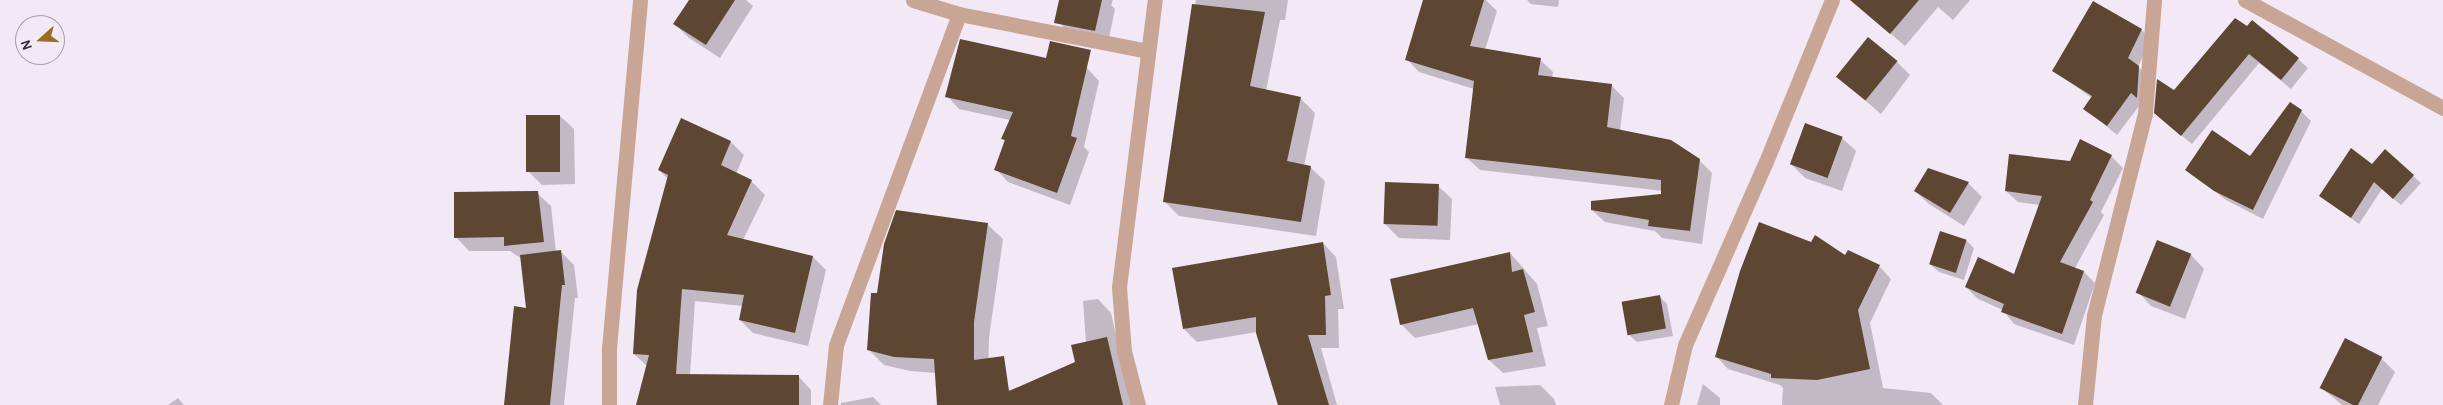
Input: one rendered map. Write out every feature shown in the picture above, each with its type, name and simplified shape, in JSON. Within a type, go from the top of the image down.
[{"type":"street","points":[[609,405],[609,348],[640,0]]},
{"type":"street","points":[[913,0],[959,14],[1147,51]]},
{"type":"street","points":[[1138,405],[1124,351],[1119,287],[1147,51],[1155,0]]},
{"type":"street","points":[[1672,405],[1686,345],[1765,164],[1832,0]]},
{"type":"street","points":[[2085,405],[2094,316],[2145,113],[2154,0]]},
{"type":"street","points":[[2245,0],[2443,108]]},
{"type":"street","points":[[830,405],[836,345],[959,14]]},
{"type":"building","points":[[689,0],[735,0],[706,45],[673,24]]},
{"type":"building","points":[[1059,0],[1102,0],[1095,31],[1054,23]]},
{"type":"building","points":[[1423,0],[1484,0],[1470,46],[1541,58],[1538,75],[1612,84],[1607,127],[1671,140],[1700,159],[1690,231],[1648,226],[1649,220],[1591,210],[1591,201],[1661,194],[1661,180],[1465,158],[1474,81],[1405,60]]},
{"type":"building","points":[[1850,0],[1919,0],[1890,34]]},
{"type":"building","points":[[2093,1],[2142,29],[2128,58],[2139,66],[2137,98],[2131,93],[2107,126],[2083,109],[2092,96],[2052,71]]},
{"type":"building","points":[[1192,4],[1265,12],[1250,86],[1301,97],[1287,161],[1311,166],[1301,222],[1163,202]]},
{"type":"building","points":[[2235,18],[2247,26],[2252,20],[2299,58],[2281,80],[2249,54],[2181,136],[2154,113],[2157,79],[2174,90]]},
{"type":"building","points":[[1868,37],[1898,61],[1865,101],[1836,77]]},
{"type":"building","points":[[960,39],[1046,58],[1050,41],[1091,50],[1071,136],[1077,138],[1057,193],[994,170],[1005,140],[1001,139],[1013,112],[945,97]]},
{"type":"building","points":[[2290,102],[2302,110],[2253,210],[2214,191],[2185,170],[2212,130],[2250,156]]},
{"type":"building","points":[[526,115],[560,115],[560,172],[526,172]]},
{"type":"building","points":[[681,118],[731,141],[721,165],[752,180],[727,235],[813,256],[795,333],[739,320],[744,295],[682,289],[676,374],[799,375],[799,405],[636,405],[649,355],[633,354],[637,290],[668,175],[658,170]]},
{"type":"building","points":[[1805,123],[1843,137],[1828,178],[1790,164]]},
{"type":"building","points":[[2080,139],[2112,155],[2090,200],[2093,202],[2060,262],[2084,271],[2062,334],[2001,312],[2004,304],[1965,287],[1978,257],[2014,274],[2042,196],[2005,191],[2009,154],[2070,161]]},
{"type":"building","points":[[2351,148],[2372,164],[2385,149],[2414,175],[2393,199],[2374,182],[2351,218],[2319,196]]},
{"type":"building","points":[[1928,168],[1969,182],[1950,213],[1914,191]]},
{"type":"building","points":[[1385,182],[1439,184],[1438,226],[1384,224]]},
{"type":"building","points":[[538,191],[544,242],[504,246],[504,237],[454,238],[454,192]]},
{"type":"building","points":[[896,210],[988,223],[974,322],[974,360],[1004,356],[1009,391],[1075,362],[1071,345],[1107,337],[1123,405],[937,405],[934,359],[894,357],[867,350],[871,293],[877,293],[884,244]]},
{"type":"building","points":[[1759,222],[1811,242],[1815,235],[1845,255],[1848,250],[1880,265],[1858,310],[1870,369],[1817,380],[1771,378],[1771,374],[1715,357],[1740,271]]},
{"type":"building","points":[[1940,231],[1967,240],[1956,273],[1929,264]]},
{"type":"building","points":[[2157,240],[2191,254],[2170,307],[2136,293]]},
{"type":"building","points":[[1323,242],[1331,295],[1325,296],[1326,335],[1308,335],[1329,405],[1278,405],[1256,333],[1256,317],[1183,329],[1172,268]]},
{"type":"building","points":[[561,250],[565,285],[562,285],[550,405],[504,405],[514,306],[526,308],[520,255]]},
{"type":"building","points":[[1510,252],[1512,272],[1523,269],[1535,312],[1524,315],[1533,352],[1488,360],[1473,308],[1400,325],[1390,279]]},
{"type":"building","points":[[1660,295],[1666,328],[1627,335],[1622,302]]},
{"type":"building","points":[[2345,338],[2382,357],[2358,405],[2353,405],[2320,388]]}]
